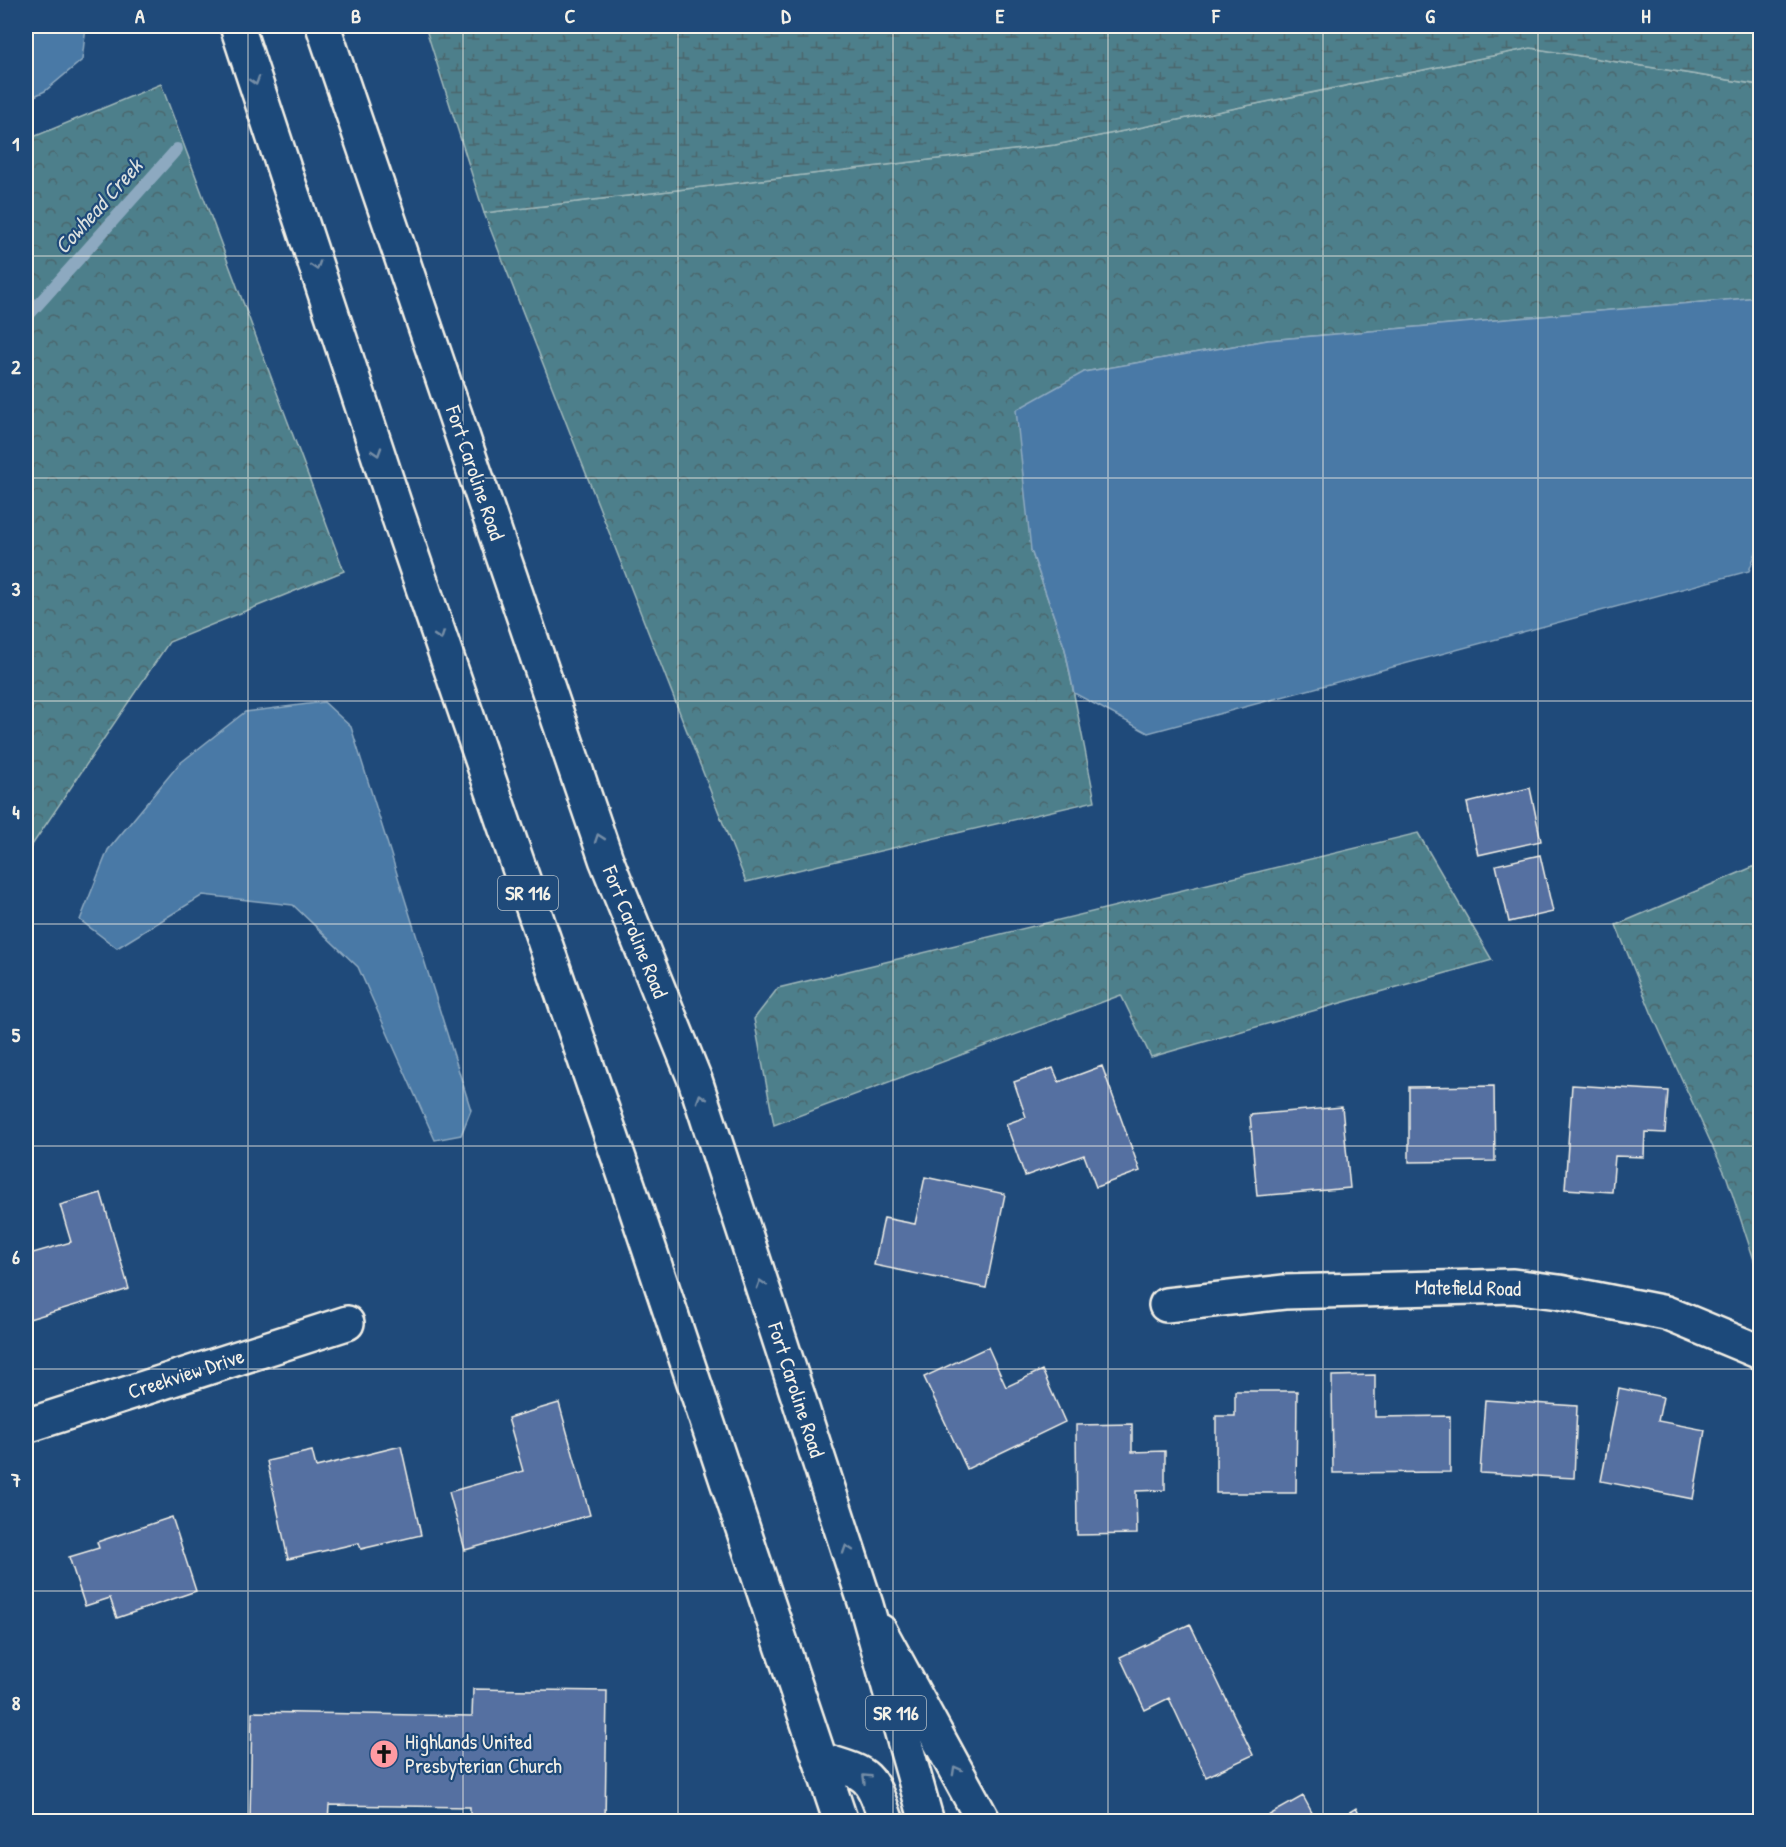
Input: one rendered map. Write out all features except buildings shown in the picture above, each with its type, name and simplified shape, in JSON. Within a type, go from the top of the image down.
[{"type":"main road","name":"SR 116","points":[[237,26],[401,524],[841,1821]]},
{"type":"main road","name":"Fort Caroline Road","points":[[323,26],[606,859],[694,1080],[866,1605],[984,1821]]},
{"type":"main road","name":"Matefield Road","points":[[1166,1305],[1284,1292],[1513,1286],[1559,1292],[1666,1313],[1761,1353]]},
{"type":"main road","name":"Creekview Drive","points":[[26,1426],[347,1323]]},
{"type":"main road","name":"SR 116","points":[[866,1605],[927,1821]]},
{"type":"main road","points":[[822,1760],[860,1772],[873,1784],[887,1821]]},
{"type":"green space","points":[[425,26],[1760,26],[1760,85],[1531,48],[1055,145],[484,213]]},
{"type":"green space","points":[[1531,48],[1760,85],[1760,297],[1268,340],[1084,372],[1031,550],[1065,649],[1095,801],[746,882],[484,213],[1055,145]]},
{"type":"green space","points":[[161,84],[344,571],[169,642],[26,854],[26,140]]},
{"type":"green space","points":[[1418,833],[1492,960],[1151,1057],[1121,995],[774,1125],[754,1019],[778,988]]},
{"type":"green space","points":[[1760,864],[1760,1278],[1727,1178],[1651,1012],[1616,925]]},
{"type":"water","points":[[26,26],[86,26],[82,60],[45,91],[26,100]]},
{"type":"water","points":[[1760,297],[1760,542],[1749,571],[1148,733],[1074,693],[1065,649],[1031,550],[1016,410],[1084,372],[1268,340]]},
{"type":"water","points":[[324,702],[351,727],[471,1110],[461,1135],[435,1140],[358,967],[293,905],[203,895],[117,948],[80,920],[108,850],[179,764],[245,712]]},
{"type":"waterway","name":"Cowhead Creek","points":[[26,318],[177,149]]},
{"type":"place","name":"Highlands United Presbyterian Church","points":[[384,1754]]}]
